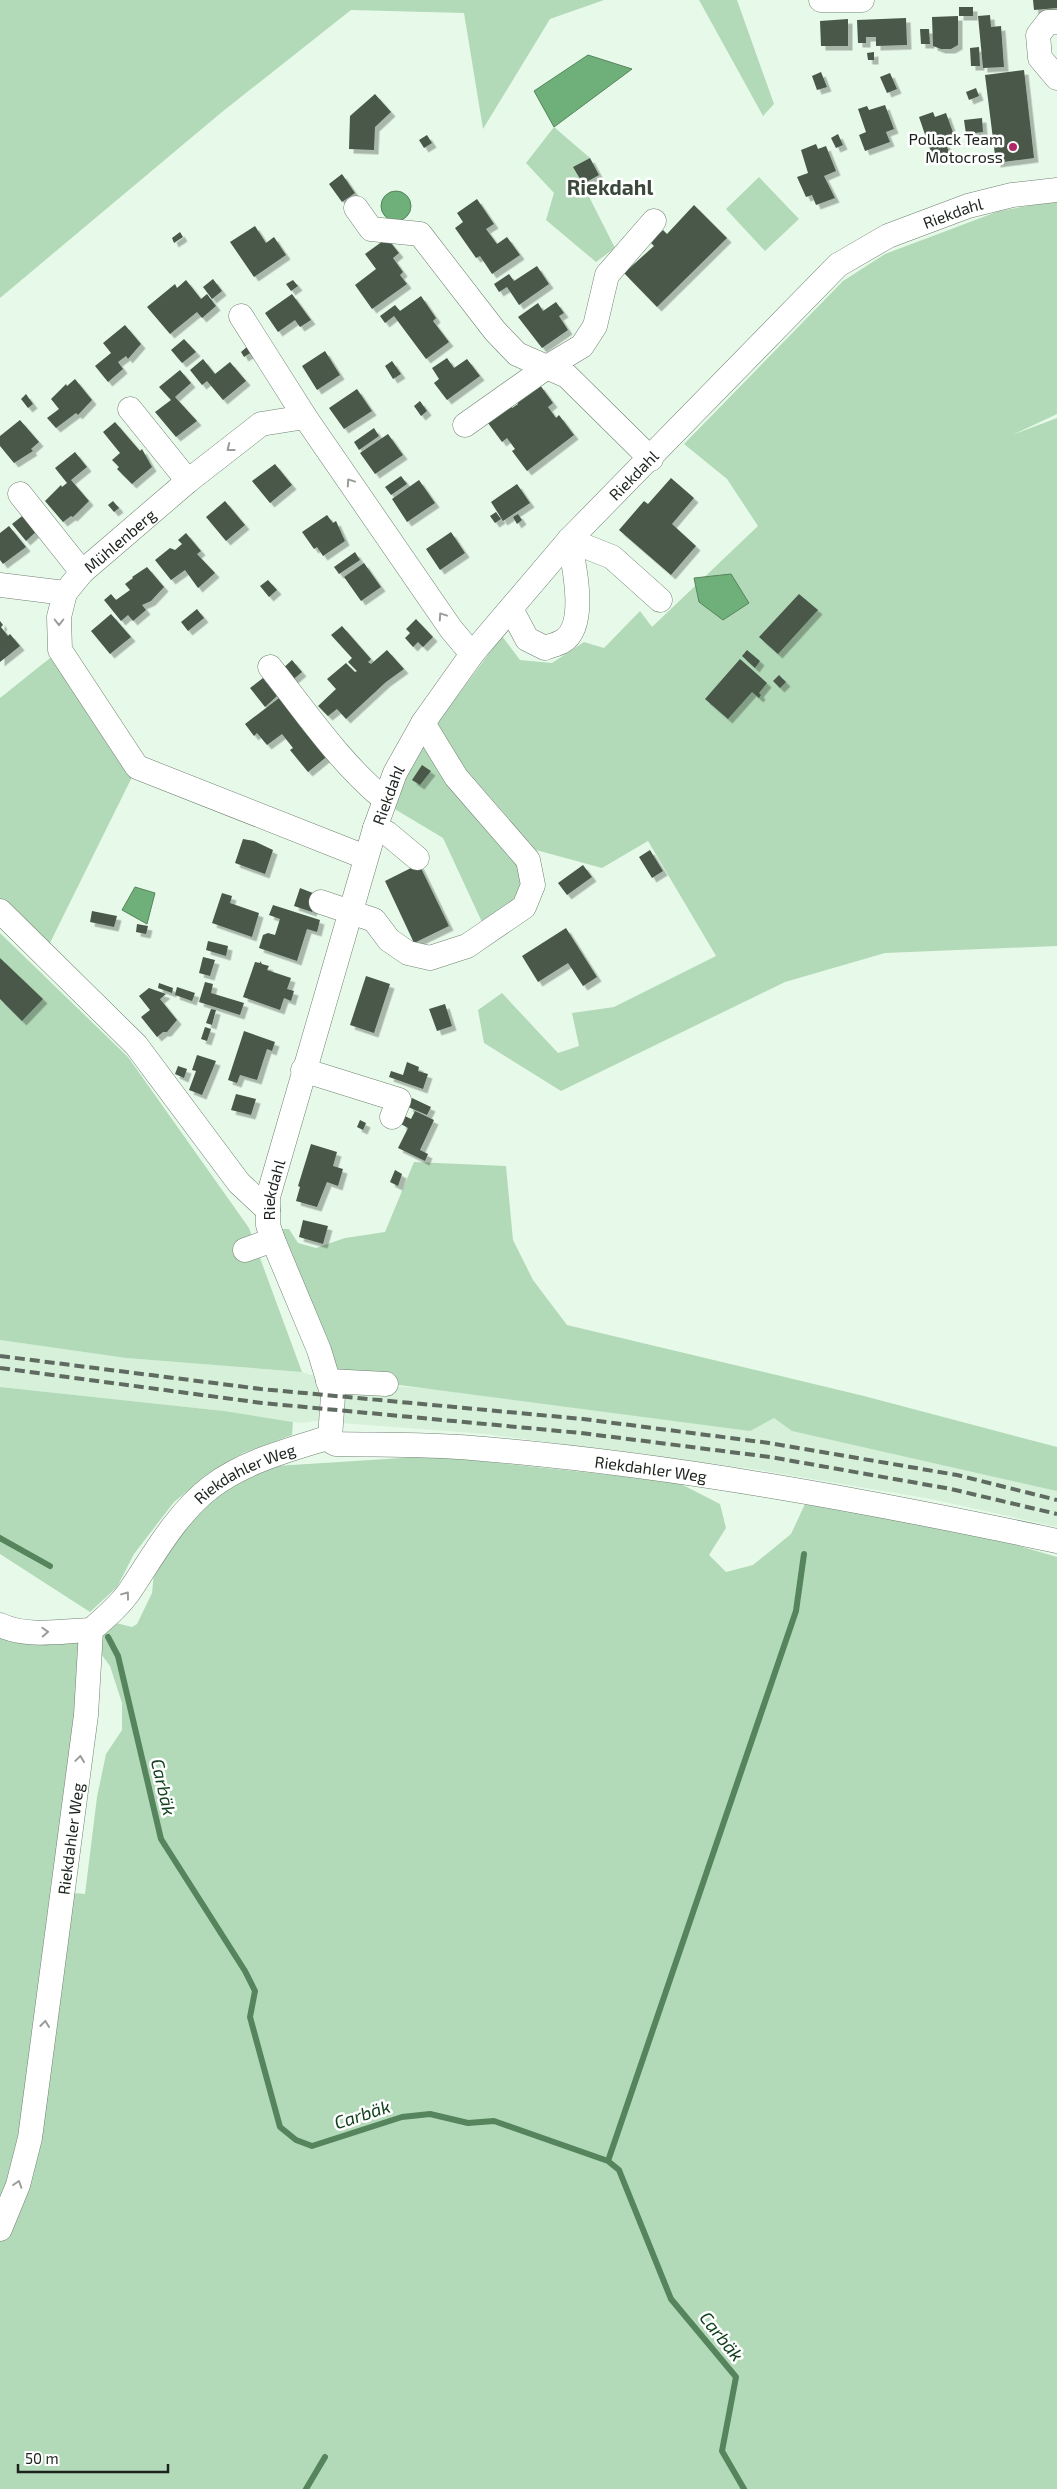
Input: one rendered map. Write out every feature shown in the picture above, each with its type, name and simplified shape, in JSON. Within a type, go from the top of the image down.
[{"type":"street","points":[[821,0],[862,0]]},
{"type":"street","points":[[1057,22],[1048,22],[1038,35],[1040,58],[1057,78]]},
{"type":"street","name":"Riekdahl","points":[[330,1437],[332,1396],[319,1350],[268,1225],[269,1185],[365,856],[384,799],[395,773],[423,723],[472,654],[569,540],[651,459],[838,265],[888,236],[968,206],[1012,195],[1057,190]]},
{"type":"street","points":[[356,208],[372,229],[420,234],[494,331],[517,354],[567,376],[651,459]]},
{"type":"street","points":[[465,425],[547,367],[582,346],[595,326],[607,275],[654,221]]},
{"type":"street","points":[[241,316],[305,417],[451,629],[472,654]]},
{"type":"street","points":[[130,409],[188,481]]},
{"type":"street","name":"Mühlenberg","points":[[305,417],[262,424],[188,481],[82,572],[65,594],[59,616],[60,650],[137,768],[365,856]]},
{"type":"street","points":[[20,494],[82,572]]},
{"type":"street","points":[[569,540],[612,557],[660,600]]},
{"type":"street","points":[[511,609],[527,638],[545,648],[564,641],[576,623],[578,579],[569,540]]},
{"type":"street","points":[[0,585],[65,594]]},
{"type":"street","points":[[270,667],[339,754],[367,785],[384,799]]},
{"type":"street","points":[[321,902],[374,920],[389,940],[408,953],[430,958],[468,946],[524,907],[533,885],[528,860],[456,777],[423,723]]},
{"type":"street","points":[[375,828],[387,833],[417,858]]},
{"type":"street","points":[[0,911],[136,1045],[239,1183],[268,1210]]},
{"type":"street","points":[[303,1070],[399,1100],[392,1117]]},
{"type":"street","points":[[245,1250],[273,1240]]},
{"type":"street","points":[[328,1381],[386,1384]]},
{"type":"street","name":"Riekdahler Weg","points":[[0,2229],[18,2185],[30,2138],[86,1715],[91,1630],[118,1606],[163,1539],[181,1516],[210,1487],[259,1460],[330,1437],[332,1442],[336,1444],[470,1448],[572,1458],[704,1476],[907,1509],[1057,1541]]},
{"type":"street","points":[[0,1626],[31,1633],[91,1630]]},
{"type":"shaded area","points":[[0,0],[604,0],[550,19],[483,129],[464,13],[351,10],[222,112],[0,298]]},
{"type":"shaded area","points":[[699,0],[737,0],[774,104],[763,116]]},
{"type":"shaded area","points":[[588,55],[632,69],[554,127],[534,91]]},
{"type":"shaded area","points":[[554,127],[590,158],[574,167],[615,248],[596,262],[546,220],[554,193],[526,163]]},
{"type":"shaded area","points":[[759,177],[799,219],[765,251],[726,209]]},
{"type":"shaded area","points":[[396,191],[402,192],[410,200],[410,212],[402,220],[396,221],[390,220],[382,212],[381,206],[382,200],[390,192]]},
{"type":"shaded area","points":[[1057,201],[1057,414],[1012,435],[1057,418],[1057,946],[885,953],[785,982],[561,1091],[484,1043],[478,1010],[502,993],[558,1053],[579,1046],[572,1013],[614,1007],[716,956],[648,841],[602,868],[536,850],[432,730],[502,636],[520,660],[552,663],[584,642],[604,648],[640,611],[652,627],[758,526],[727,479],[684,444],[843,281],[885,254],[999,211]]},
{"type":"shaded area","points":[[731,574],[749,603],[723,620],[699,602],[694,578]]},
{"type":"shaded area","points":[[60,650],[137,767],[44,955],[0,911],[0,698]]},
{"type":"shaded area","points":[[423,723],[533,885],[487,933],[443,838],[383,802]]},
{"type":"shaded area","points":[[135,887],[155,893],[147,924],[122,910]]},
{"type":"shaded area","points":[[0,933],[128,1057],[249,1228],[302,1372],[126,1358],[0,1340]]},
{"type":"shaded area","points":[[414,1162],[506,1166],[513,1240],[533,1280],[567,1325],[864,1396],[1057,1447],[1057,1491],[792,1431],[774,1418],[750,1431],[338,1377],[280,1229],[289,1229],[298,1243],[316,1248],[345,1238],[385,1232]]},
{"type":"shaded area","points":[[0,1340],[126,1358],[302,1372],[320,1378],[393,1386],[589,1401],[782,1411],[1057,1472],[1057,1527],[931,1499],[753,1469],[486,1434],[315,1421],[301,1423],[224,1411],[0,1387]]},
{"type":"shaded area","points":[[0,1387],[224,1411],[293,1422],[292,1435],[243,1453],[210,1473],[174,1502],[134,1554],[117,1587],[90,1612],[0,1554]]},
{"type":"shaded area","points":[[433,1456],[677,1482],[720,1504],[726,1528],[709,1555],[726,1572],[753,1565],[791,1534],[805,1504],[892,1515],[982,1535],[1057,1557],[1057,2489],[0,2489],[0,1630],[91,1630],[63,1892],[85,1894],[97,1797],[106,1754],[122,1730],[122,1703],[110,1666],[101,1654],[101,1636],[116,1623],[132,1627],[137,1624],[152,1593],[154,1573],[183,1526],[232,1483],[276,1466]]},
{"type":"building","points":[[1033,0],[1057,0],[1057,8],[1034,10]]},
{"type":"building","points":[[959,7],[973,7],[973,16],[959,16]]},
{"type":"building","points":[[990,15],[991,27],[1001,26],[1004,67],[983,68],[978,16]]},
{"type":"building","points":[[958,16],[958,45],[951,49],[941,49],[933,46],[932,17]]},
{"type":"building","points":[[906,18],[907,45],[876,46],[876,37],[866,37],[866,43],[858,43],[857,20]]},
{"type":"building","points":[[848,19],[848,46],[821,46],[820,21]]},
{"type":"building","points":[[920,29],[929,29],[930,44],[921,44]]},
{"type":"building","points":[[979,47],[980,66],[971,66],[970,48]]},
{"type":"building","points":[[874,52],[874,60],[868,60],[867,53]]},
{"type":"building","points":[[1024,70],[1034,158],[996,163],[985,75]]},
{"type":"building","points":[[821,72],[827,87],[817,90],[812,76]]},
{"type":"building","points":[[890,73],[897,89],[887,93],[880,77]]},
{"type":"building","points":[[976,88],[979,96],[969,100],[966,92]]},
{"type":"building","points":[[375,94],[391,112],[375,127],[374,150],[349,149],[350,116]]},
{"type":"building","points":[[885,105],[894,129],[886,132],[890,142],[865,151],[859,135],[866,132],[858,109],[867,106],[869,110]]},
{"type":"building","points":[[933,112],[935,117],[946,113],[955,138],[945,142],[950,154],[934,161],[919,117]]},
{"type":"building","points":[[982,118],[983,132],[966,134],[964,120]]},
{"type":"building","points":[[838,134],[843,145],[836,148],[831,138]]},
{"type":"building","points":[[427,135],[432,143],[424,148],[419,140]]},
{"type":"building","points":[[816,144],[818,149],[826,146],[836,171],[824,176],[835,198],[816,205],[812,195],[806,197],[797,177],[808,173],[801,150]]},
{"type":"building","points":[[590,158],[599,175],[583,184],[573,167]]},
{"type":"building","points":[[342,174],[355,193],[342,202],[329,184]]},
{"type":"building","points":[[477,199],[494,224],[486,229],[497,244],[507,237],[520,255],[492,274],[480,256],[476,258],[455,228],[463,222],[457,213]]},
{"type":"building","points":[[694,205],[727,238],[657,307],[624,273],[654,246],[650,242],[663,230],[667,234]]},
{"type":"building","points":[[255,226],[266,243],[274,237],[286,255],[254,277],[230,242]]},
{"type":"building","points":[[180,232],[183,237],[174,243],[172,238]]},
{"type":"building","points":[[387,238],[399,253],[393,258],[403,272],[400,275],[407,284],[372,309],[355,285],[376,269],[365,254]]},
{"type":"building","points":[[537,266],[549,284],[519,305],[507,287],[499,292],[494,284],[509,274],[514,281]]},
{"type":"building","points":[[213,279],[222,291],[212,299],[203,287]]},
{"type":"building","points":[[186,280],[201,299],[207,294],[216,306],[202,318],[197,312],[170,334],[147,307],[175,284],[177,288]]},
{"type":"building","points":[[293,280],[298,286],[291,291],[286,284]]},
{"type":"building","points":[[292,294],[311,320],[300,327],[295,320],[278,332],[265,313]]},
{"type":"building","points":[[421,296],[436,318],[433,321],[449,342],[426,359],[394,316],[385,323],[380,316],[395,305],[400,311]]},
{"type":"building","points":[[556,302],[564,313],[559,316],[568,330],[542,348],[518,317],[538,303],[543,311]]},
{"type":"building","points":[[125,325],[141,344],[128,359],[126,356],[118,362],[123,369],[108,382],[95,366],[111,353],[103,343]]},
{"type":"building","points":[[184,339],[196,352],[182,363],[171,350]]},
{"type":"building","points":[[248,346],[252,352],[244,357],[241,352]]},
{"type":"building","points":[[325,351],[340,375],[317,390],[302,366]]},
{"type":"building","points":[[447,358],[454,368],[467,359],[480,376],[447,400],[434,383],[439,379],[432,368]]},
{"type":"building","points":[[203,359],[215,374],[230,362],[246,381],[223,400],[207,381],[202,385],[190,370]]},
{"type":"building","points":[[392,361],[401,374],[393,379],[385,366]]},
{"type":"building","points":[[180,370],[191,383],[175,397],[197,421],[176,437],[155,412],[171,400],[159,387]]},
{"type":"building","points":[[75,379],[92,400],[78,415],[76,413],[56,428],[47,418],[59,409],[51,399],[66,384],[67,386]]},
{"type":"building","points":[[540,385],[553,403],[548,407],[556,418],[559,415],[574,435],[527,471],[512,451],[515,449],[507,438],[502,442],[488,423],[511,406],[512,408],[518,404],[517,402]]},
{"type":"building","points":[[357,389],[372,411],[344,429],[329,408]]},
{"type":"building","points":[[26,394],[33,404],[28,408],[21,399]]},
{"type":"building","points":[[420,401],[427,411],[421,416],[414,406]]},
{"type":"building","points":[[20,420],[39,442],[31,449],[33,451],[14,463],[0,446],[0,436]]},
{"type":"building","points":[[115,422],[140,451],[142,449],[152,467],[132,484],[117,469],[119,467],[112,460],[120,453],[103,432]]},
{"type":"building","points":[[374,428],[379,436],[359,450],[354,442]]},
{"type":"building","points":[[388,434],[403,455],[375,474],[360,453]]},
{"type":"building","points":[[75,452],[87,467],[71,480],[89,501],[73,517],[71,516],[63,522],[45,501],[61,485],[62,487],[67,483],[55,468]]},
{"type":"building","points":[[275,464],[292,485],[270,503],[252,481]]},
{"type":"building","points":[[401,476],[407,484],[391,495],[385,487]]},
{"type":"building","points":[[671,478],[694,498],[672,524],[696,546],[671,575],[619,530],[644,501],[648,504]]},
{"type":"building","points":[[419,480],[435,503],[407,522],[392,499]]},
{"type":"building","points":[[517,484],[530,503],[503,521],[491,502]]},
{"type":"building","points":[[113,501],[119,508],[114,512],[108,505]]},
{"type":"building","points":[[225,501],[245,525],[226,541],[206,517]]},
{"type":"building","points":[[496,512],[501,519],[495,523],[490,516]]},
{"type":"building","points":[[26,513],[39,529],[26,541],[12,524]]},
{"type":"building","points":[[518,514],[522,520],[517,524],[513,517]]},
{"type":"building","points":[[327,515],[333,523],[336,521],[345,541],[323,556],[317,547],[314,549],[302,532]]},
{"type":"building","points":[[9,526],[26,547],[3,564],[0,560],[0,533]]},
{"type":"building","points":[[451,532],[465,553],[440,570],[426,549]]},
{"type":"building","points":[[186,533],[201,551],[197,554],[215,573],[198,588],[185,570],[171,580],[155,560],[170,548],[175,550],[182,544],[178,540]]},
{"type":"building","points":[[355,552],[360,560],[339,574],[334,567]]},
{"type":"building","points":[[364,563],[381,587],[361,601],[344,577]]},
{"type":"building","points":[[147,567],[164,587],[151,601],[142,605],[146,610],[133,621],[128,615],[121,621],[104,600],[111,594],[116,600],[130,590],[125,584]]},
{"type":"building","points":[[268,580],[277,590],[269,597],[260,586]]},
{"type":"building","points":[[799,594],[818,610],[778,654],[759,637]]},
{"type":"building","points":[[197,609],[204,618],[188,631],[181,622]]},
{"type":"building","points":[[111,614],[131,637],[110,654],[91,631]]},
{"type":"building","points":[[416,619],[433,637],[423,647],[418,642],[413,647],[405,638],[410,633],[406,629]]},
{"type":"building","points":[[0,621],[3,625],[1,627],[8,636],[10,634],[20,646],[0,662]]},
{"type":"building","points":[[342,626],[371,659],[368,662],[371,664],[387,650],[404,669],[386,682],[346,719],[337,709],[328,716],[318,706],[336,689],[327,679],[346,663],[355,672],[357,671],[348,662],[352,658],[331,635]]},
{"type":"building","points":[[747,650],[760,661],[755,668],[742,656]]},
{"type":"building","points":[[740,659],[767,683],[759,693],[761,695],[759,698],[752,692],[728,719],[705,699]]},
{"type":"building","points":[[292,660],[302,672],[290,682],[280,671]]},
{"type":"building","points":[[779,675],[786,682],[780,688],[773,681]]},
{"type":"building","points":[[263,678],[277,696],[265,707],[250,688]]},
{"type":"building","points":[[283,695],[301,718],[297,722],[308,736],[313,732],[330,754],[308,772],[290,750],[293,748],[282,734],[267,745],[257,733],[254,736],[245,724]]},
{"type":"building","points":[[422,765],[431,771],[420,785],[412,780]]},
{"type":"building","points":[[243,839],[254,841],[273,850],[265,874],[235,863]]},
{"type":"building","points":[[650,850],[663,871],[652,878],[639,857]]},
{"type":"building","points":[[419,864],[449,926],[414,943],[385,881]]},
{"type":"building","points":[[583,865],[592,877],[567,895],[558,883]]},
{"type":"building","points":[[300,888],[318,895],[312,912],[294,906]]},
{"type":"building","points":[[222,893],[232,896],[230,903],[259,913],[252,937],[212,923]]},
{"type":"building","points":[[273,905],[320,920],[317,932],[307,929],[297,961],[259,948],[263,935],[268,933],[275,935],[280,919],[269,915]]},
{"type":"building","points":[[92,911],[117,916],[114,927],[90,922]]},
{"type":"building","points":[[137,924],[148,926],[146,934],[136,932]]},
{"type":"building","points":[[566,928],[597,977],[583,986],[568,963],[538,982],[522,956]]},
{"type":"building","points":[[208,941],[228,946],[226,956],[206,950]]},
{"type":"building","points":[[203,957],[215,960],[210,976],[199,973]]},
{"type":"building","points":[[0,958],[43,999],[22,1021],[0,999]]},
{"type":"building","points":[[260,961],[262,964],[269,966],[267,970],[291,978],[287,989],[294,991],[291,1001],[284,998],[280,1010],[243,997],[255,962],[260,963]]},
{"type":"building","points":[[366,976],[390,984],[374,1033],[350,1025]]},
{"type":"building","points":[[205,982],[213,984],[211,993],[244,1003],[240,1015],[199,1002]]},
{"type":"building","points":[[159,983],[173,988],[172,993],[158,988]]},
{"type":"building","points":[[177,987],[195,993],[192,1001],[175,995]]},
{"type":"building","points":[[149,988],[166,994],[160,999],[177,1020],[167,1032],[163,1032],[157,1037],[141,1017],[150,1010],[139,996]]},
{"type":"building","points":[[445,1004],[452,1026],[437,1031],[429,1009]]},
{"type":"building","points":[[211,1009],[216,1010],[212,1025],[206,1023]]},
{"type":"building","points":[[205,1027],[211,1029],[207,1041],[201,1039]]},
{"type":"building","points":[[244,1031],[275,1042],[272,1051],[267,1049],[257,1080],[240,1075],[237,1083],[228,1080]]},
{"type":"building","points":[[197,1055],[216,1061],[202,1095],[189,1090],[196,1071],[192,1070]]},
{"type":"building","points":[[407,1062],[419,1067],[418,1071],[428,1074],[423,1089],[389,1077],[391,1071],[403,1075]]},
{"type":"building","points":[[178,1066],[187,1069],[184,1078],[175,1074]]},
{"type":"building","points":[[236,1094],[256,1099],[251,1115],[231,1110]]},
{"type":"building","points":[[412,1098],[431,1107],[427,1115],[408,1107]]},
{"type":"building","points":[[415,1111],[434,1120],[420,1150],[428,1154],[425,1161],[398,1148],[408,1128],[401,1124],[405,1116],[411,1119]]},
{"type":"building","points":[[360,1120],[366,1123],[363,1130],[357,1127]]},
{"type":"building","points":[[311,1144],[337,1152],[333,1166],[343,1169],[338,1186],[327,1182],[317,1207],[296,1201],[300,1187],[298,1186]]},
{"type":"building","points":[[395,1170],[402,1174],[398,1186],[390,1182]]},
{"type":"building","points":[[303,1220],[328,1226],[323,1244],[299,1237]]},
{"type":"waterway","name":"Carbäk","points":[[0,1538],[50,1566]]},
{"type":"waterway","points":[[608,2161],[796,1611],[804,1554]]},
{"type":"waterway","name":"Carbäk","points":[[108,1637],[118,1656],[161,1839],[245,1971],[255,1991],[250,2017],[280,2127],[296,2140],[312,2146],[402,2117],[430,2114],[468,2123],[494,2121],[608,2161],[619,2170],[671,2299],[736,2377],[722,2451],[744,2489]]},
{"type":"waterway","points":[[306,2489],[325,2457]]},
{"type":"railway","points":[[0,1356],[261,1389],[583,1419],[769,1443],[957,1475],[1057,1500]]},
{"type":"railway","points":[[0,1368],[262,1403],[581,1433],[770,1457],[951,1489],[1057,1514]]},
{"type":"place","name":"Pollack Team Motocross","points":[[1013,147]]},
{"type":"district","name":"Riekdahl","points":[[610,186]]}]
